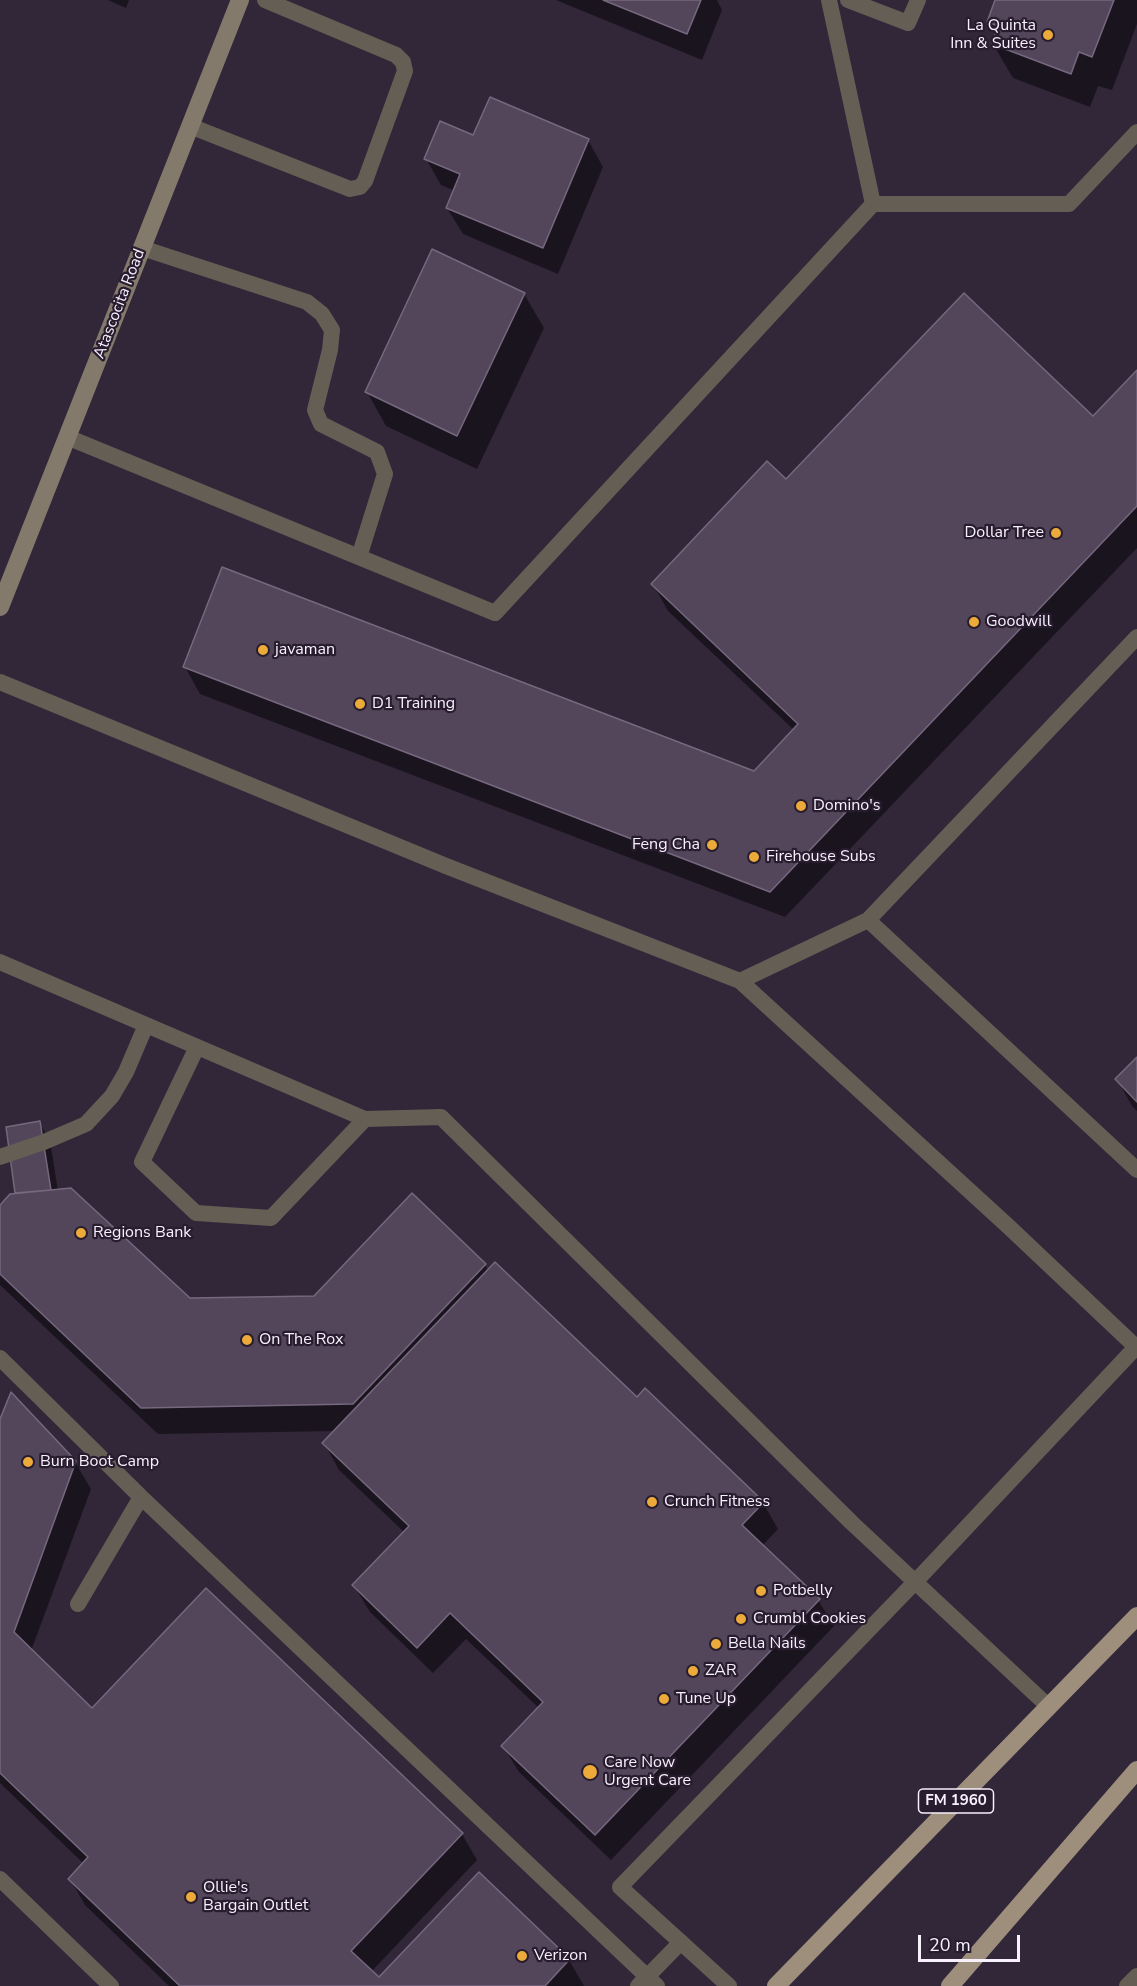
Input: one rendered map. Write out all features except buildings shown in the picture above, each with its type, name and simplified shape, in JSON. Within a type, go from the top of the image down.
[{"type":"main road","name":"Atascocita Road","points":[[0,607],[240,0]]},
{"type":"main road","name":"FM 1960","points":[[776,1986],[1137,1616]]},
{"type":"main road","points":[[950,1986],[1137,1770]]},
{"type":"lane","points":[[190,126],[350,189],[360,187],[365,181],[405,71],[403,62],[396,56],[265,0]]},
{"type":"lane","points":[[829,0],[873,204]]},
{"type":"lane","points":[[848,0],[908,23],[918,0]]},
{"type":"lane","points":[[67,437],[495,613],[873,204],[1069,204],[1137,132]]},
{"type":"lane","points":[[142,248],[307,302],[322,314],[332,330],[330,350],[315,410],[321,424],[377,452],[385,474],[359,557]]},
{"type":"lane","points":[[740,981],[868,920],[1137,637]]},
{"type":"lane","points":[[0,682],[446,866],[740,981],[1009,1227],[1136,1347],[916,1581],[620,1887],[729,1986]]},
{"type":"lane","points":[[868,920],[1137,1170]]},
{"type":"lane","points":[[0,962],[365,1119],[441,1117],[844,1515],[1048,1706]]},
{"type":"lane","points":[[0,1158],[86,1124],[112,1096],[126,1072],[146,1025]]},
{"type":"lane","points":[[197,1047],[142,1161],[196,1213],[271,1218],[365,1119]]},
{"type":"lane","points":[[0,1358],[141,1497],[647,1983],[681,1942]]},
{"type":"lane","points":[[78,1604],[141,1497]]},
{"type":"lane","points":[[0,1879],[111,1986]]},
{"type":"lane","points":[[1127,1986],[1137,1976]]},
{"type":"place","name":"La Quinta Inn & Suites","points":[[1048,35]]},
{"type":"place","name":"Dollar Tree","points":[[1056,533]]},
{"type":"place","name":"Goodwill","points":[[974,622]]},
{"type":"place","name":"javaman","points":[[263,650]]},
{"type":"place","name":"D1 Training","points":[[360,704]]},
{"type":"place","name":"Domino's","points":[[801,806]]},
{"type":"place","name":"Feng Cha","points":[[712,845]]},
{"type":"place","name":"Firehouse Subs","points":[[754,857]]},
{"type":"place","name":"Regions Bank","points":[[81,1233]]},
{"type":"place","name":"On The Rox","points":[[247,1340]]},
{"type":"place","name":"Burn Boot Camp","points":[[28,1462]]},
{"type":"place","name":"Crunch Fitness","points":[[652,1502]]},
{"type":"place","name":"Potbelly","points":[[761,1591]]},
{"type":"place","name":"Crumbl Cookies","points":[[741,1619]]},
{"type":"place","name":"Bella Nails","points":[[716,1644]]},
{"type":"place","name":"ZAR","points":[[693,1671]]},
{"type":"place","name":"Tune Up","points":[[664,1699]]},
{"type":"place","name":"Care Now Urgent Care","points":[[590,1772]]},
{"type":"place","name":"Ollie's Bargain Outlet","points":[[191,1897]]},
{"type":"place","name":"Verizon","points":[[522,1956]]}]
